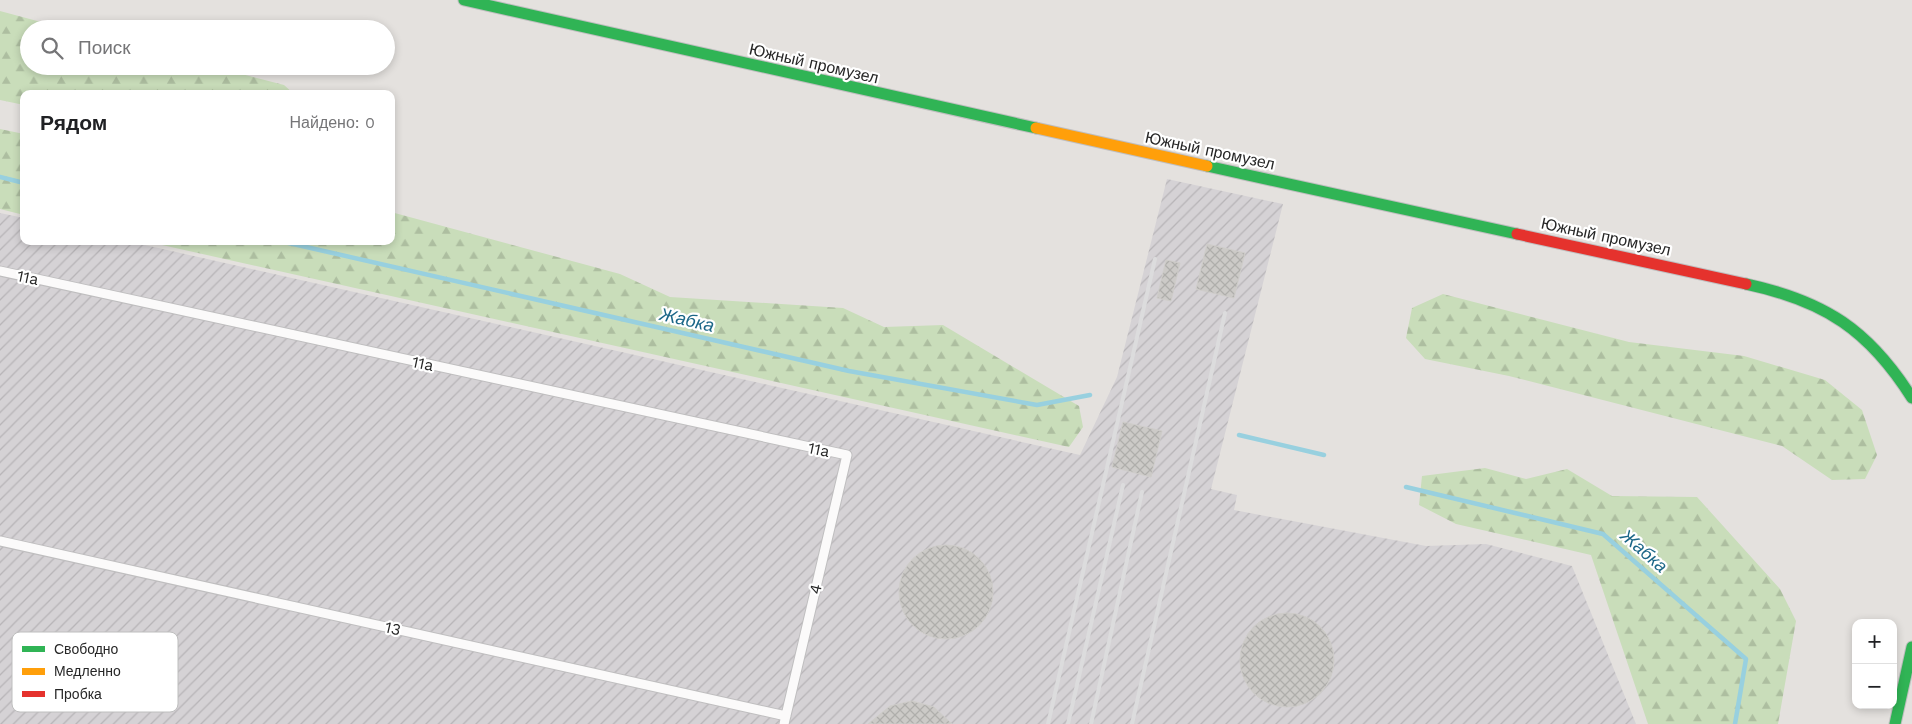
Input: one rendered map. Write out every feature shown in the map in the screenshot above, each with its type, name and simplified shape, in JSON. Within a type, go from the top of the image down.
[{"type":"street","name":"Южный промузел","points":[[464,0],[943,108],[1756,286],[1808,302],[1844,322],[1872,344],[1900,378],[1912,398]]},
{"type":"street","points":[[1895,724],[1912,647]]},
{"type":"lane","name":"11a","points":[[0,272],[847,455]]},
{"type":"lane","name":"4","points":[[785,720],[847,455]]},
{"type":"lane","name":"13","points":[[0,541],[785,720]]},
{"type":"shaded area","points":[[1167,179],[1283,204],[1211,489],[1237,495],[1234,510],[1426,546],[1486,544],[1572,566],[1636,724],[0,724],[0,213],[20,217],[20,245],[145,245],[1080,455],[1117,377]]},
{"type":"green space","points":[[0,11],[34,20],[20,20],[20,75],[246,75],[284,85],[290,90],[20,90],[20,104],[0,100]]},
{"type":"green space","points":[[0,129],[20,133],[20,214],[0,209]]},
{"type":"green space","points":[[395,213],[620,274],[670,297],[843,308],[884,327],[943,325],[1079,406],[1083,427],[1069,447],[162,245],[395,245]]},
{"type":"green space","points":[[1443,294],[1629,342],[1744,356],[1825,380],[1862,410],[1877,455],[1865,479],[1832,480],[1782,446],[1509,376],[1425,359],[1406,338],[1412,308]]},
{"type":"green space","points":[[1485,468],[1526,479],[1567,469],[1612,496],[1697,497],[1780,589],[1796,621],[1778,724],[1648,724],[1591,555],[1456,524],[1419,505],[1422,476]]},
{"type":"building","points":[[1207,244],[1245,253],[1234,298],[1196,289]]},
{"type":"building","points":[[1166,260],[1180,263],[1171,301],[1157,298]]},
{"type":"building","points":[[1123,422],[1162,431],[1151,477],[1112,467]]},
{"type":"building","points":[[946,545],[964,549],[979,559],[989,574],[993,592],[989,610],[979,625],[964,635],[946,639],[928,635],[913,625],[903,610],[899,592],[903,574],[913,559],[928,549]]},
{"type":"building","points":[[1287,613],[1305,617],[1320,627],[1330,642],[1334,660],[1330,678],[1320,693],[1305,703],[1287,707],[1269,703],[1254,693],[1244,678],[1240,660],[1244,642],[1254,627],[1269,617]]},
{"type":"building","points":[[912,701],[934,707],[952,724],[868,724],[890,706]]},
{"type":"waterway","name":"Жабка","points":[[0,177],[20,182]]},
{"type":"waterway","name":"Жабка","points":[[298,245],[849,371],[1037,405],[1090,395]]},
{"type":"waterway","name":"Жабка","points":[[1239,435],[1324,455]]},
{"type":"waterway","name":"Жабка","points":[[1406,487],[1603,534],[1746,659],[1735,724]]},
{"type":"railway","points":[[1048,724],[1155,259]]},
{"type":"railway","points":[[1132,724],[1225,313]]},
{"type":"railway","points":[[1068,724],[1123,485]]},
{"type":"railway","points":[[1091,724],[1142,492]]},
{"type":"traffic: fast","points":[[464,0],[1036,128]]},
{"type":"traffic: fast","points":[[1207,166],[1517,234]]},
{"type":"traffic: fast","points":[[1746,284],[1799,299],[1843,322],[1879,354],[1896,374],[1912,398]]},
{"type":"traffic: fast","points":[[1895,724],[1912,647]]},
{"type":"traffic: slow","points":[[1036,128],[1207,166]]},
{"type":"traffic: jam","points":[[1517,234],[1746,284]]}]
